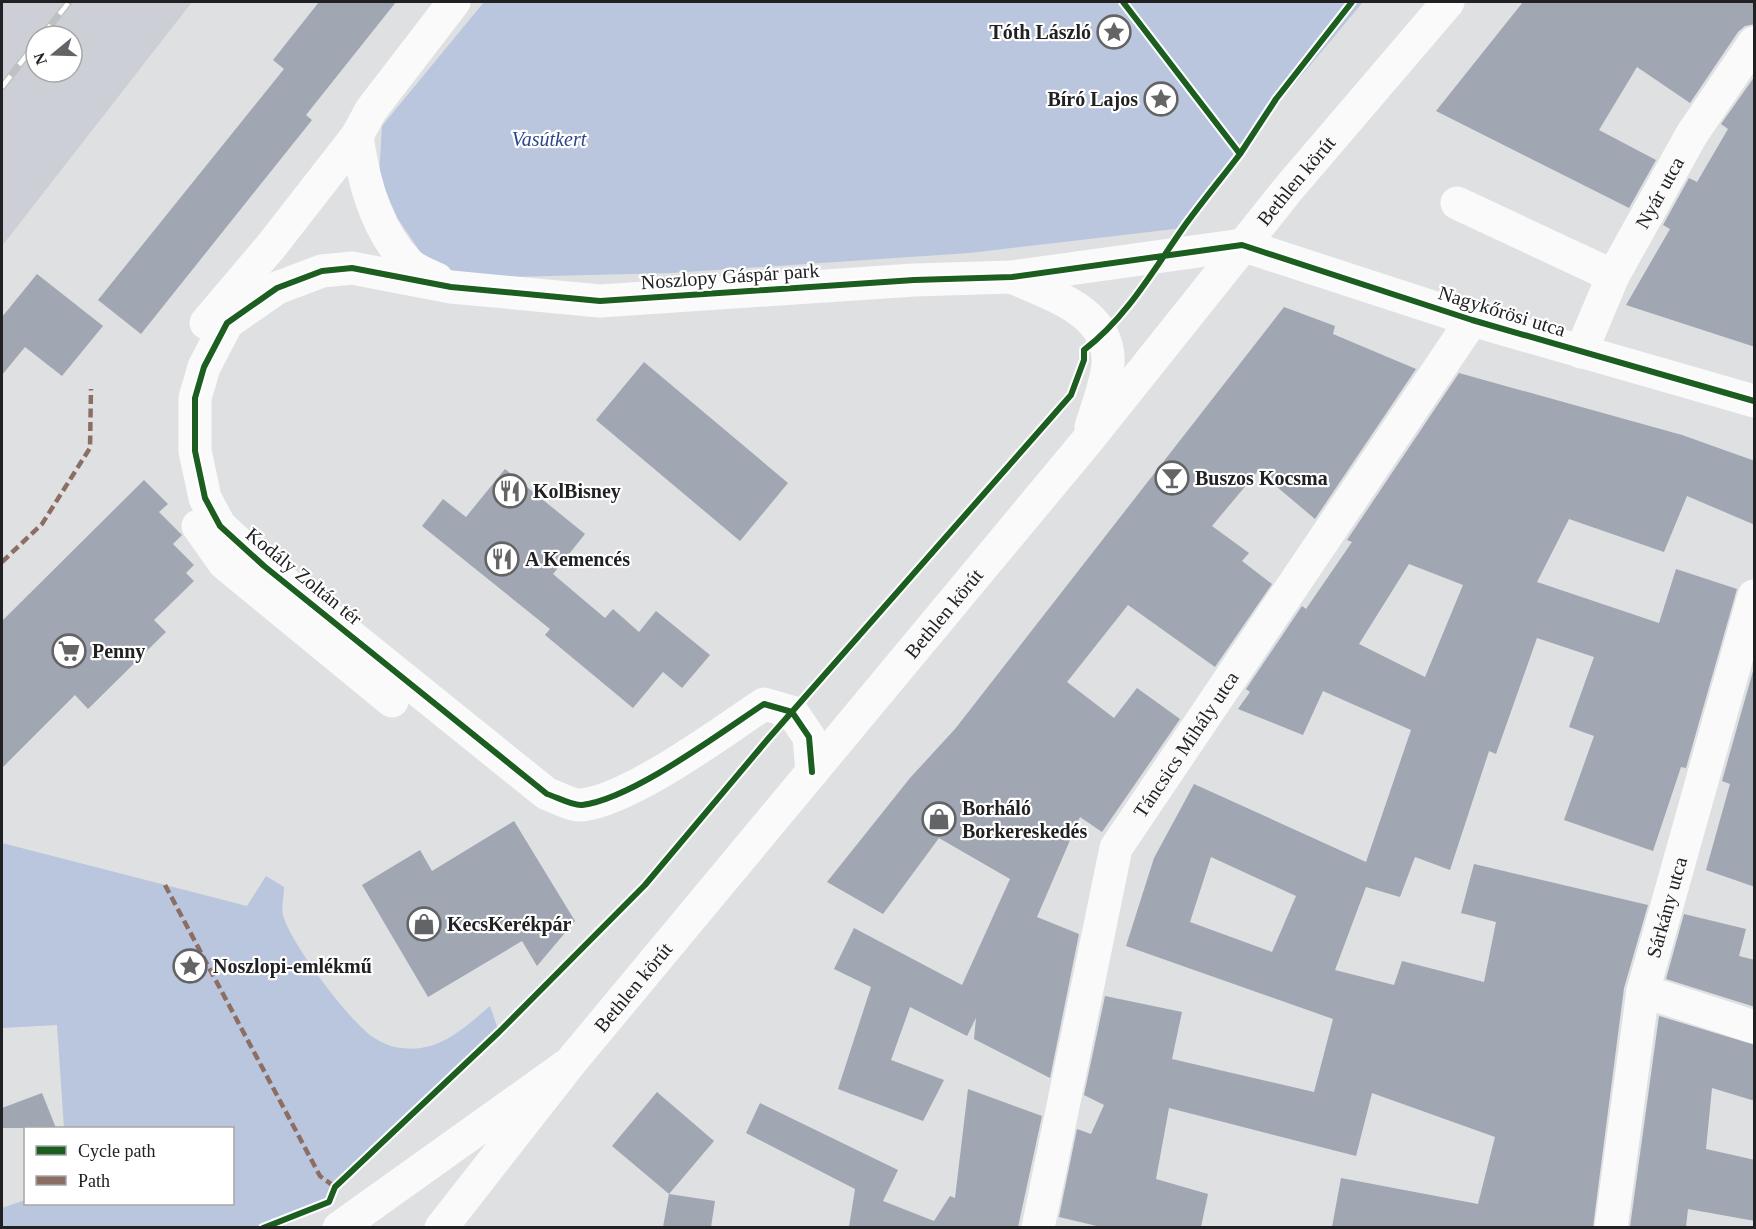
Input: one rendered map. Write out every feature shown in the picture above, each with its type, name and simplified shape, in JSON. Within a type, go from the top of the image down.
[{"type":"street","name":"Kodály Zoltán tér","points":[[392,701],[224,563],[202,533],[187,502],[177,471],[173,439],[174,403],[177,377],[194,337],[272,244],[357,136],[371,110],[454,2]]},
{"type":"street","name":"Bethlen körút","points":[[441,1227],[570,1063],[1087,441],[1242,245],[1448,2]]},
{"type":"street","name":"Nyár utca","points":[[1581,352],[1613,276],[1692,134],[1755,43]]},
{"type":"street","points":[[357,136],[361,165],[369,194],[387,235],[410,265],[451,287]]},
{"type":"street","points":[[1457,203],[1613,276]]},
{"type":"street","name":"Kodály Zoltán tér","points":[[256,301],[272,244]]},
{"type":"street","name":"Noszlopy Gáspár park","points":[[413,280],[451,287],[600,301],[914,280],[1012,277],[1242,245]]},
{"type":"street","name":"Nagykőrösi utca","points":[[1242,245],[1472,320],[1755,401]]},
{"type":"street","name":"Kodály Zoltán tér","points":[[174,403],[188,371],[227,323],[256,301],[285,284],[322,271],[352,268],[413,280]]},
{"type":"street","name":"Noszlopy Gáspár park","points":[[1012,277],[1087,314],[1103,336],[1107,345],[1108,366],[1087,441]]},
{"type":"street","name":"Táncsics Mihály utca","points":[[1038,1227],[1116,848],[1472,320]]},
{"type":"street","name":"Kodály Zoltán tér","points":[[227,323],[204,367],[195,398],[195,451],[205,498],[219,526],[247,552],[547,794],[579,806],[609,799],[714,738],[764,704],[792,712],[809,737],[812,772]]},
{"type":"street","name":"Sárkány utca","points":[[1611,1227],[1643,991],[1755,597]]},
{"type":"street","points":[[1643,991],[1755,1027]]},
{"type":"street","points":[[339,1227],[570,1063]]},
{"type":"shaded area","points":[[2,2],[192,2],[2,246]]},
{"type":"green space","name":"Vasútkert","points":[[484,2],[1363,2],[1261,124],[1183,228],[969,253],[671,273],[472,278],[427,262],[398,219],[379,177],[382,126]]},
{"type":"green space","points":[[2,843],[247,906],[266,876],[284,887],[283,915],[309,962],[352,1018],[376,1039],[399,1048],[428,1047],[450,1037],[490,1006],[499,1032],[335,1187],[329,1202],[263,1228],[2,1227],[2,1208],[24,1200],[24,1205],[234,1205],[234,1127],[64,1127],[57,1025],[2,1028]]},
{"type":"building","points":[[319,2],[396,2],[306,115],[312,120],[141,334],[98,300],[284,69],[273,60]]},
{"type":"building","points":[[1523,2],[1755,2],[1755,24],[1745,26],[1738,32],[1690,103],[1637,67],[1599,130],[1656,160],[1629,208],[1436,111]]},
{"type":"building","points":[[1755,76],[1755,347],[1626,305],[1670,229],[1663,225],[1689,178],[1697,182],[1728,129],[1721,124]]},
{"type":"building","points":[[37,274],[103,326],[62,376],[25,347],[2,375],[2,317]]},
{"type":"building","points":[[1284,307],[1335,326],[1333,334],[1416,369],[1315,519],[1258,471],[1212,526],[1249,553],[1242,561],[1272,584],[1215,667],[1128,605],[1067,682],[1114,718],[1137,688],[1180,719],[1102,832],[1080,817],[1037,917],[1079,934],[1050,1078],[974,1039],[976,1018],[967,1036],[910,1007],[891,1060],[944,1080],[923,1121],[838,1089],[871,987],[834,969],[854,928],[962,985],[1010,879],[939,838],[883,914],[827,882],[910,778],[955,729]]},
{"type":"building","points":[[644,362],[788,483],[740,541],[596,420]]},
{"type":"building","points":[[1459,373],[1682,435],[1755,461],[1755,525],[1687,496],[1664,552],[1569,519],[1537,582],[1659,623],[1676,569],[1737,589],[1686,768],[1681,767],[1653,851],[1564,820],[1594,736],[1569,727],[1594,657],[1537,638],[1496,754],[1489,751],[1450,870],[1415,857],[1400,897],[1366,887],[1335,970],[1394,985],[1402,961],[1484,982],[1496,922],[1461,913],[1474,864],[1648,905],[1624,988],[1593,1227],[1332,1227],[1341,1178],[1478,1204],[1495,1137],[1372,1093],[1356,1156],[1169,1108],[1156,1179],[1208,1194],[1201,1227],[1101,1227],[1059,1217],[1077,1129],[1091,1134],[1104,1105],[1084,1095],[1105,996],[1182,1012],[1172,1059],[1314,1092],[1333,1019],[1126,946],[1154,858],[1194,784],[1366,862],[1411,730],[1323,691],[1303,735],[1238,709],[1250,692],[1246,689],[1302,606],[1306,609],[1352,542],[1347,540]],"holes":[[[1409,564],[1463,585],[1425,677],[1359,644]],[[1211,857],[1296,896],[1272,952],[1190,922]]]},
{"type":"building","points":[[505,469],[585,534],[553,574],[605,618],[613,609],[639,632],[656,611],[710,655],[682,688],[663,672],[633,708],[545,635],[550,629],[422,526],[443,499],[466,517]]},
{"type":"building","points":[[144,480],[168,504],[159,512],[182,535],[173,544],[194,565],[186,573],[194,581],[154,620],[166,632],[88,709],[75,695],[2,768],[2,621]]},
{"type":"building","points":[[1755,664],[1755,887],[1706,870],[1730,784],[1722,781]]},
{"type":"building","points":[[514,821],[575,921],[537,966],[522,941],[428,997],[362,885],[420,850],[432,871]]},
{"type":"building","points":[[1684,914],[1746,929],[1739,956],[1755,960],[1755,1007],[1666,979]]},
{"type":"building","points":[[1659,1016],[1755,1045],[1755,1101],[1712,1088],[1706,1149],[1755,1160],[1755,1221],[1688,1209],[1686,1227],[1630,1227]]},
{"type":"building","points":[[968,1089],[1042,1116],[1018,1227],[849,1227],[855,1189],[746,1133],[760,1103],[898,1170],[883,1201],[934,1221],[950,1196],[955,1198]]},
{"type":"building","points":[[657,1092],[714,1141],[669,1194],[612,1146]]},
{"type":"building","points":[[42,1093],[56,1127],[2,1128],[2,1108]]},
{"type":"building","points":[[669,1194],[715,1201],[711,1227],[663,1227]]},
{"type":"railway","points":[[52,24],[69,2]]},
{"type":"railway","points":[[2,87],[24,59]]},
{"type":"marked path","points":[[2,562],[42,524],[90,448],[91,389]]},
{"type":"marked path","points":[[165,885],[320,1176],[335,1187]]},
{"type":"cycle path","points":[[1123,2],[1240,154],[1276,99],[1352,2]]},
{"type":"cycle path","points":[[263,1228],[329,1202],[335,1187],[499,1032],[645,885],[768,739],[1071,395],[1084,360],[1084,350],[1126,309],[1240,154]]},
{"type":"cycle path","points":[[812,772],[809,737],[792,712],[764,704],[675,763],[625,791],[582,805],[569,803],[547,794],[264,566],[220,526],[205,498],[195,451],[195,398],[204,367],[227,323],[277,288],[322,271],[352,268],[451,287],[600,301],[914,280],[1012,277],[1242,245],[1472,320],[1754,401]]},
{"type":"place","name":"Tóth László","points":[[1114,32]]},
{"type":"place","name":"Bíró Lajos","points":[[1161,99]]},
{"type":"place","name":"Buszos Kocsma","points":[[1172,478]]},
{"type":"place","name":"KolBisney","points":[[510,491]]},
{"type":"place","name":"A Kemencés","points":[[502,559]]},
{"type":"place","name":"Penny","points":[[69,651]]},
{"type":"place","name":"Borháló Borkereskedés","points":[[939,819]]},
{"type":"place","name":"KecsKerékpár","points":[[424,924]]},
{"type":"place","name":"Noszlopi-emlékmű","points":[[190,966]]}]
